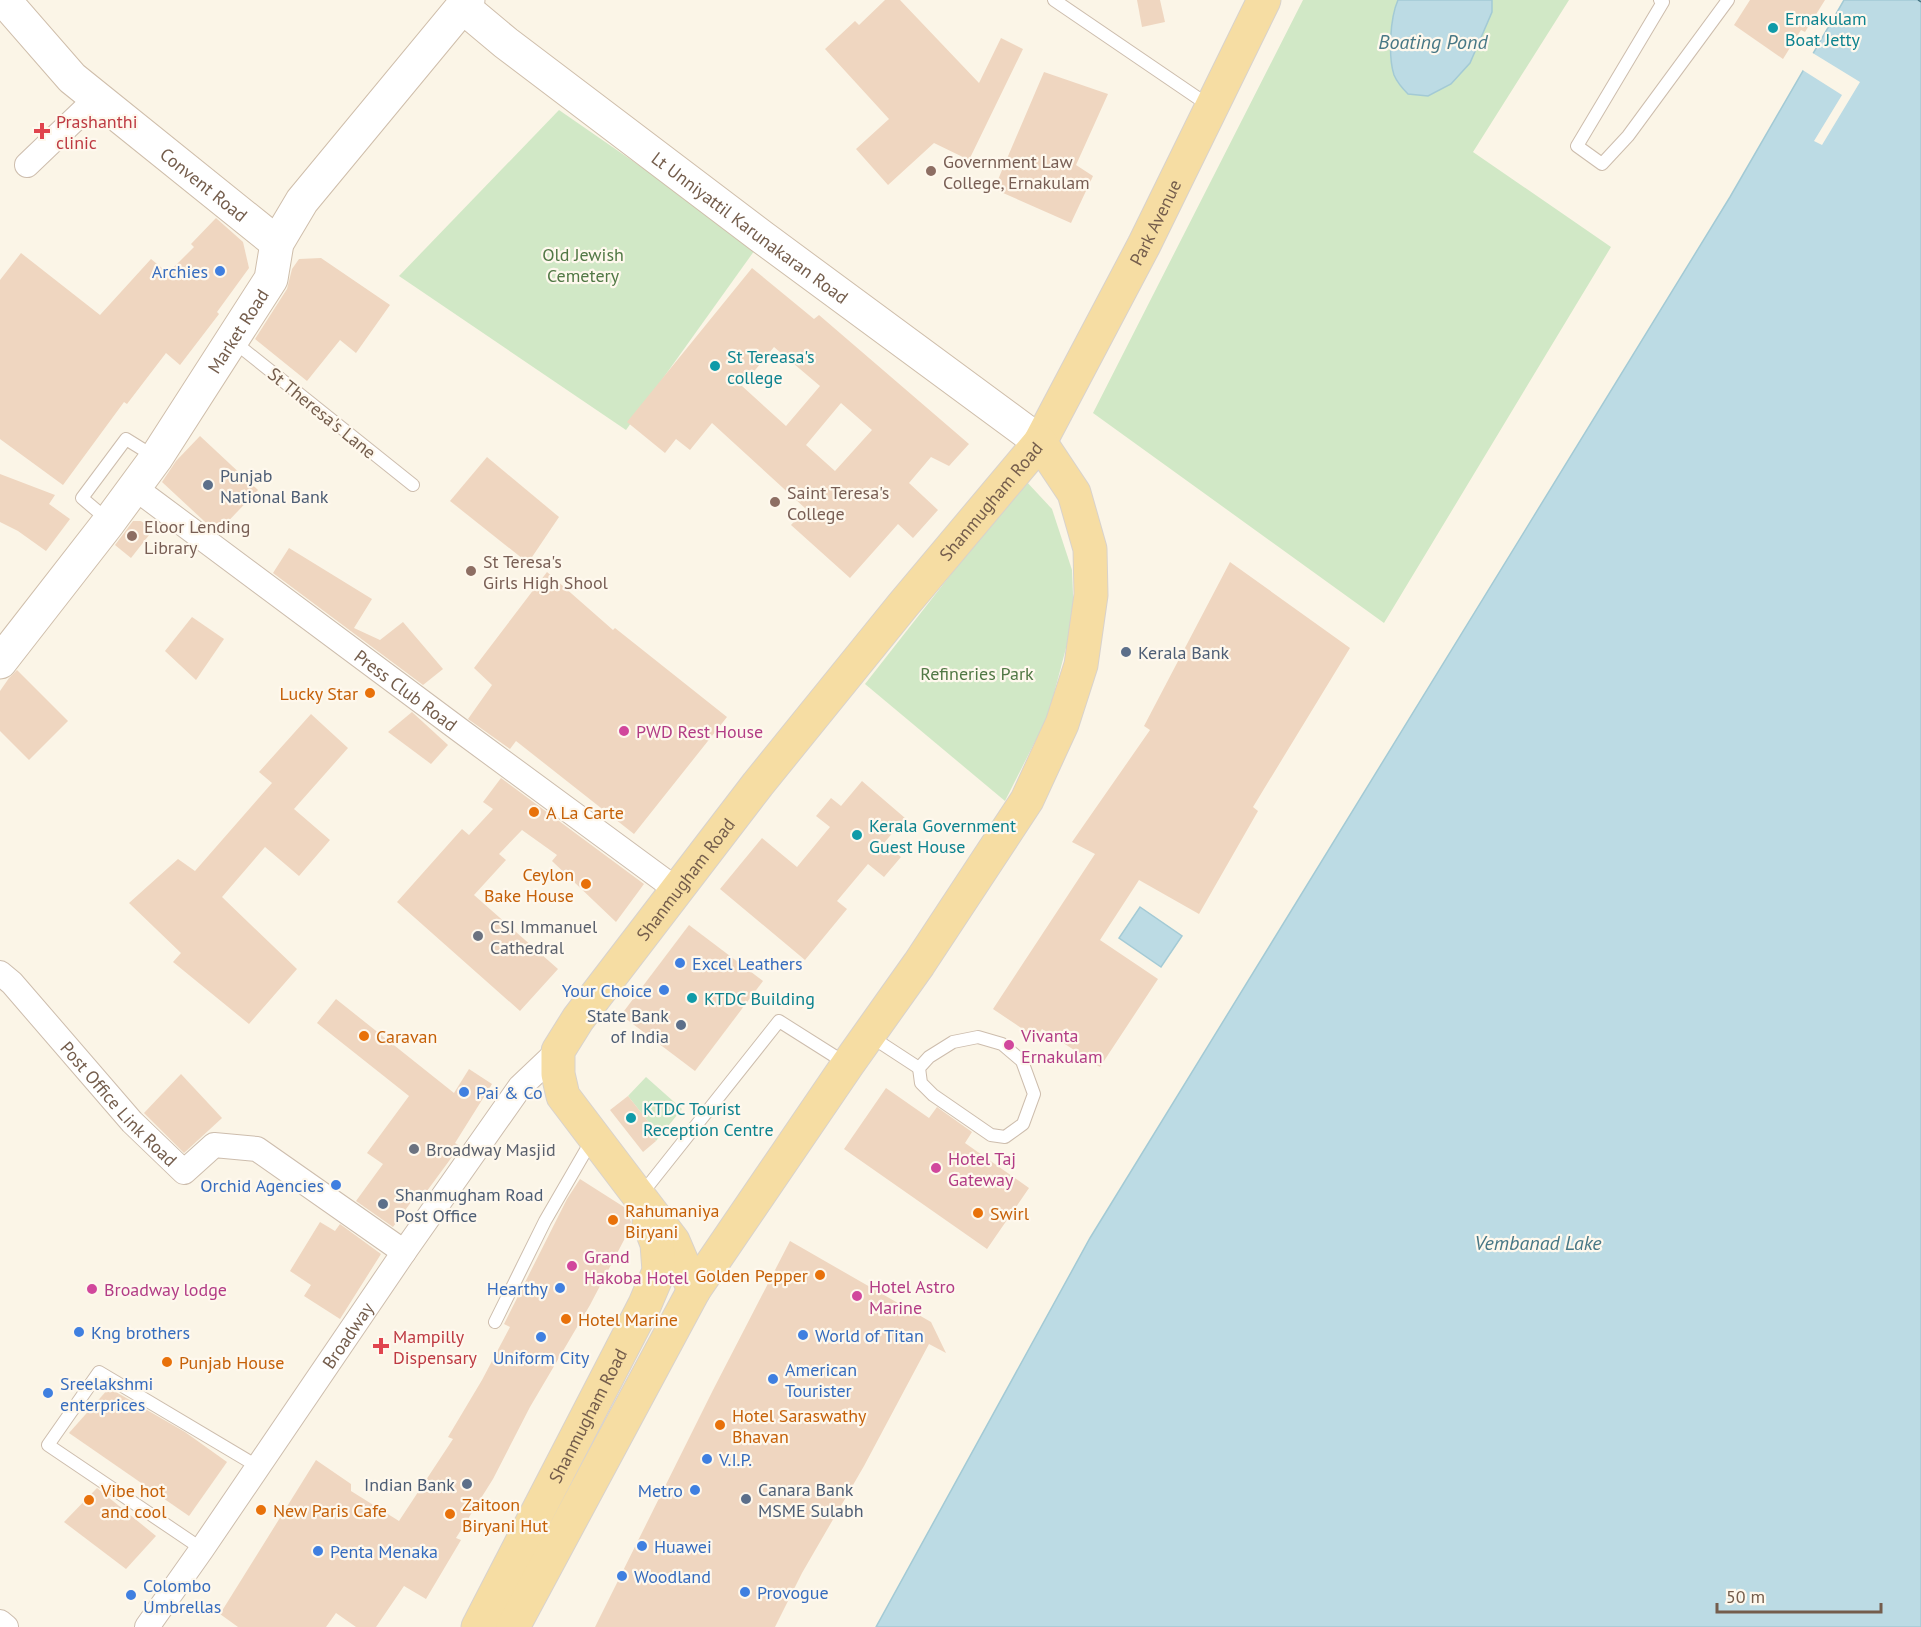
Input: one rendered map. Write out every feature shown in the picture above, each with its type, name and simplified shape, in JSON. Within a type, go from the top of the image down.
[{"type":"main road","name":"Park Avenue","points":[[1040,441],[1144,245],[1264,0]]},
{"type":"main road","name":"Shanmugham Road","points":[[513,1627],[694,1290],[919,964],[1027,800],[1062,724],[1081,665],[1091,595],[1090,549],[1074,493],[1040,441],[773,766],[578,1019],[558,1051],[558,1074],[563,1096],[674,1240],[694,1290]]},
{"type":"main road","name":"Shanmugham Road","points":[[478,1627],[645,1304],[659,1271],[657,1244],[639,1197]]},
{"type":"main road","points":[[659,1271],[694,1290]]},
{"type":"street","name":"Convent Road","points":[[4,0],[72,78],[277,243]]},
{"type":"street","name":"Market Road","points":[[0,662],[110,522],[156,458],[271,279],[277,243],[302,201],[465,3]]},
{"type":"street","name":"Lt Unniyattil Karunakaran Road","points":[[465,3],[506,43],[762,237],[1040,441]]},
{"type":"street","points":[[27,165],[97,98]]},
{"type":"street","name":"Press Club Road","points":[[135,488],[677,890]]},
{"type":"street","name":"Post Office Link Road","points":[[0,973],[12,983],[132,1122],[184,1172],[213,1145],[257,1149],[404,1252]]},
{"type":"street","name":"Broadway","points":[[147,1627],[520,1087],[558,1051]]},
{"type":"street","points":[[0,1622],[6,1627]]},
{"type":"lane","points":[[1054,0],[1212,108]]},
{"type":"lane","points":[[1662,1],[1577,146],[1602,164],[1628,136],[1728,0]]},
{"type":"lane","name":"St Theresa's Lane","points":[[232,340],[412,485]]},
{"type":"lane","points":[[110,522],[82,498],[126,439],[156,458]]},
{"type":"lane","points":[[639,1197],[779,1021],[848,1064]]},
{"type":"lane","points":[[869,1035],[919,1068],[921,1083],[933,1095],[991,1135],[1005,1137],[1023,1124],[1034,1094],[1022,1061],[1002,1044],[978,1037],[953,1042],[929,1057],[919,1068]]},
{"type":"lane","points":[[495,1322],[545,1221],[594,1137]]},
{"type":"lane","points":[[202,1549],[48,1445],[99,1372],[257,1466]]},
{"type":"green space","points":[[1303,0],[1569,0],[1473,152],[1611,247],[1384,623],[1093,413]]},
{"type":"green space","name":"Old Jewish Cemetery","points":[[559,110],[757,247],[626,430],[399,276]]},
{"type":"green space","name":"Refineries Park","points":[[1025,480],[1052,509],[1072,570],[1074,618],[1048,716],[1005,801],[865,684]]},
{"type":"green space","points":[[646,1077],[682,1109],[656,1141],[647,1129],[651,1125],[628,1096]]},
{"type":"water","name":"Boating Pond","points":[[1398,0],[1492,0],[1492,12],[1470,63],[1451,84],[1428,96],[1408,94],[1394,75],[1391,37]]},
{"type":"water","name":"Vembanad Lake","points":[[1844,0],[1921,0],[1921,1627],[876,1627],[1090,1238],[1730,197]]},
{"type":"water","points":[[1140,907],[1182,936],[1161,967],[1119,938]]},
{"type":"pier","points":[[1811,52],[1860,82],[1822,145],[1814,141],[1842,95],[1801,69]]},
{"type":"building","points":[[885,0],[900,0],[979,83],[1001,38],[1023,49],[969,160],[934,143],[888,185],[856,149],[889,119],[825,49],[855,21],[859,25]]},
{"type":"building","points":[[1137,0],[1160,0],[1165,22],[1142,27]]},
{"type":"building","name":"Ernakulam Boat Jetty","points":[[1750,0],[1825,0],[1805,32],[1801,30],[1783,59],[1734,25]]},
{"type":"building","points":[[1044,72],[1108,94],[1076,165],[1093,176],[1071,223],[994,189]]},
{"type":"building","points":[[216,218],[243,242],[249,268],[217,312],[219,314],[180,365],[166,353],[127,404],[124,402],[63,485],[0,439],[0,280],[21,253],[100,315],[151,259],[168,273],[194,247],[191,244]]},
{"type":"building","points":[[321,258],[390,305],[356,353],[340,340],[307,381],[255,339],[287,289],[292,269],[299,259]]},
{"type":"building","points":[[752,268],[814,319],[819,315],[969,444],[949,466],[931,457],[909,483],[938,510],[913,538],[898,524],[850,578],[791,525],[806,509],[712,423],[690,450],[676,439],[665,453],[627,422]],"holes":[[[774,347],[820,386],[786,426],[742,386]],[[841,403],[872,430],[835,471],[806,445]]]},
{"type":"building","name":"Punjab National Bank","points":[[200,436],[258,490],[218,532],[162,482],[176,461]]},
{"type":"building","points":[[487,457],[559,517],[528,563],[450,501]]},
{"type":"building","points":[[0,474],[55,495],[49,504],[70,519],[46,551],[18,531],[0,522]]},
{"type":"building","points":[[133,521],[141,521],[153,530],[131,558],[115,545]]},
{"type":"building","points":[[289,548],[372,599],[354,628],[380,640],[403,622],[443,669],[423,685],[273,573]]},
{"type":"building","points":[[1230,562],[1350,648],[1253,807],[1258,811],[1199,914],[1139,880],[1100,940],[1158,979],[1100,1067],[1042,1029],[1036,1038],[993,1009],[1095,854],[1072,842],[1150,730],[1144,726]]},
{"type":"building","name":"PWD Rest House","points":[[547,572],[613,630],[615,628],[727,717],[634,834],[516,741],[510,749],[468,719],[492,685],[474,668]]},
{"type":"building","points":[[192,617],[224,639],[196,680],[165,651]]},
{"type":"building","points":[[17,670],[68,721],[29,760],[0,731],[0,691]]},
{"type":"building","points":[[412,712],[448,745],[431,764],[388,732]]},
{"type":"building","points":[[311,714],[348,748],[294,809],[330,840],[299,876],[265,847],[222,897],[297,969],[249,1024],[173,962],[181,953],[129,903],[178,859],[195,871],[272,783],[259,772]]},
{"type":"building","points":[[501,778],[644,884],[616,922],[552,861],[557,855],[522,830],[499,854],[506,860],[474,895],[558,969],[520,1011],[397,902],[462,829],[469,835],[493,809],[483,802]]},
{"type":"building","points":[[862,781],[905,818],[884,843],[901,857],[884,877],[868,864],[837,901],[847,909],[805,960],[720,889],[762,838],[797,867],[830,827],[816,816],[831,798],[841,806]]},
{"type":"building","name":"KTDC Building","points":[[689,925],[763,981],[695,1071],[621,1015]]},
{"type":"building","points":[[336,999],[454,1093],[469,1069],[492,1084],[455,1143],[460,1146],[424,1195],[419,1191],[393,1227],[356,1201],[383,1164],[367,1153],[409,1096],[317,1023]]},
{"type":"building","points":[[181,1074],[222,1118],[184,1153],[144,1113]]},
{"type":"building","name":"Hotel Taj Gateway","points":[[886,1088],[929,1118],[937,1107],[972,1132],[965,1143],[1029,1188],[987,1249],[844,1149]]},
{"type":"building","name":"KTDC Tourist Reception Centre","points":[[628,1096],[651,1125],[647,1129],[656,1141],[643,1152],[610,1110]]},
{"type":"building","points":[[580,1179],[624,1207],[631,1222],[590,1305],[530,1407],[493,1479],[456,1538],[461,1540],[426,1599],[404,1586],[376,1627],[356,1627],[336,1613],[326,1627],[238,1627],[220,1614],[316,1460],[351,1484],[351,1491],[399,1521],[453,1439],[448,1437],[510,1327],[504,1324],[567,1199]]},
{"type":"building","points":[[320,1222],[335,1231],[340,1224],[381,1254],[340,1319],[304,1296],[311,1285],[290,1271]]},
{"type":"building","points":[[790,1241],[931,1322],[946,1353],[929,1344],[864,1466],[802,1573],[775,1627],[595,1627],[713,1390]]},
{"type":"building","points":[[109,1388],[185,1432],[227,1462],[189,1516],[69,1433]]},
{"type":"building","points":[[97,1488],[156,1536],[126,1569],[64,1522]]},
{"type":"place","name":"Ernakulam Boat Jetty","points":[[1773,28]]},
{"type":"place","name":"Prashanthi clinic","points":[[42,131]]},
{"type":"place","name":"Government Law College, Ernakulam","points":[[931,171]]},
{"type":"place","name":"Archies","points":[[220,271]]},
{"type":"place","name":"St Tereasa's college","points":[[715,366]]},
{"type":"place","name":"Punjab National Bank","points":[[208,485]]},
{"type":"place","name":"Saint Teresa's College","points":[[775,502]]},
{"type":"place","name":"Eloor Lending Library","points":[[132,536]]},
{"type":"place","name":"St Teresa's Girls High Shool","points":[[471,571]]},
{"type":"place","name":"Kerala Bank","points":[[1126,652]]},
{"type":"place","name":"Lucky Star","points":[[370,693]]},
{"type":"place","name":"PWD Rest House","points":[[624,731]]},
{"type":"place","name":"A La Carte","points":[[534,812]]},
{"type":"place","name":"Kerala Government Guest House","points":[[857,835]]},
{"type":"place","name":"Ceylon Bake House","points":[[586,884]]},
{"type":"place","name":"CSI Immanuel Cathedral","points":[[478,936]]},
{"type":"place","name":"Excel Leathers","points":[[680,963]]},
{"type":"place","name":"Your Choice","points":[[664,990]]},
{"type":"place","name":"KTDC Building","points":[[692,998]]},
{"type":"place","name":"State Bank of India","points":[[681,1025]]},
{"type":"place","name":"Caravan","points":[[364,1036]]},
{"type":"place","name":"Vivanta Ernakulam","points":[[1009,1045]]},
{"type":"place","name":"Pai & Co","points":[[464,1092]]},
{"type":"place","name":"KTDC Tourist Reception Centre","points":[[631,1118]]},
{"type":"place","name":"Broadway Masjid","points":[[414,1149]]},
{"type":"place","name":"Hotel Taj Gateway","points":[[936,1168]]},
{"type":"place","name":"Orchid Agencies","points":[[336,1185]]},
{"type":"place","name":"Shanmugham Road Post Office","points":[[383,1204]]},
{"type":"place","name":"Swirl","points":[[978,1213]]},
{"type":"place","name":"Rahumaniya Biryani","points":[[613,1220]]},
{"type":"place","name":"Grand Hakoba Hotel","points":[[572,1266]]},
{"type":"place","name":"Golden Pepper","points":[[820,1275]]},
{"type":"place","name":"Hearthy","points":[[560,1288]]},
{"type":"place","name":"Broadway lodge","points":[[92,1289]]},
{"type":"place","name":"Hotel Astro Marine","points":[[857,1296]]},
{"type":"place","name":"Hotel Marine","points":[[566,1319]]},
{"type":"place","name":"Kng brothers","points":[[79,1332]]},
{"type":"place","name":"World of Titan","points":[[803,1335]]},
{"type":"place","name":"Uniform City","points":[[541,1337]]},
{"type":"place","name":"Mampilly Dispensary","points":[[381,1346]]},
{"type":"place","name":"Punjab House","points":[[167,1362]]},
{"type":"place","name":"American Tourister","points":[[773,1379]]},
{"type":"place","name":"Sreelakshmi enterprices","points":[[48,1393]]},
{"type":"place","name":"Hotel Saraswathy Bhavan","points":[[720,1425]]},
{"type":"place","name":"V.I.P.","points":[[707,1459]]},
{"type":"place","name":"Indian Bank","points":[[467,1484]]},
{"type":"place","name":"Metro","points":[[695,1490]]},
{"type":"place","name":"Canara Bank MSME Sulabh","points":[[746,1499]]},
{"type":"place","name":"Vibe hot and cool","points":[[89,1500]]},
{"type":"place","name":"New Paris Cafe","points":[[261,1510]]},
{"type":"place","name":"Zaitoon Biryani Hut","points":[[450,1514]]},
{"type":"place","name":"Huawei","points":[[642,1546]]},
{"type":"place","name":"Penta Menaka","points":[[318,1551]]},
{"type":"place","name":"Woodland","points":[[622,1576]]},
{"type":"place","name":"Provogue","points":[[745,1592]]},
{"type":"place","name":"Colombo Umbrellas","points":[[131,1595]]}]
